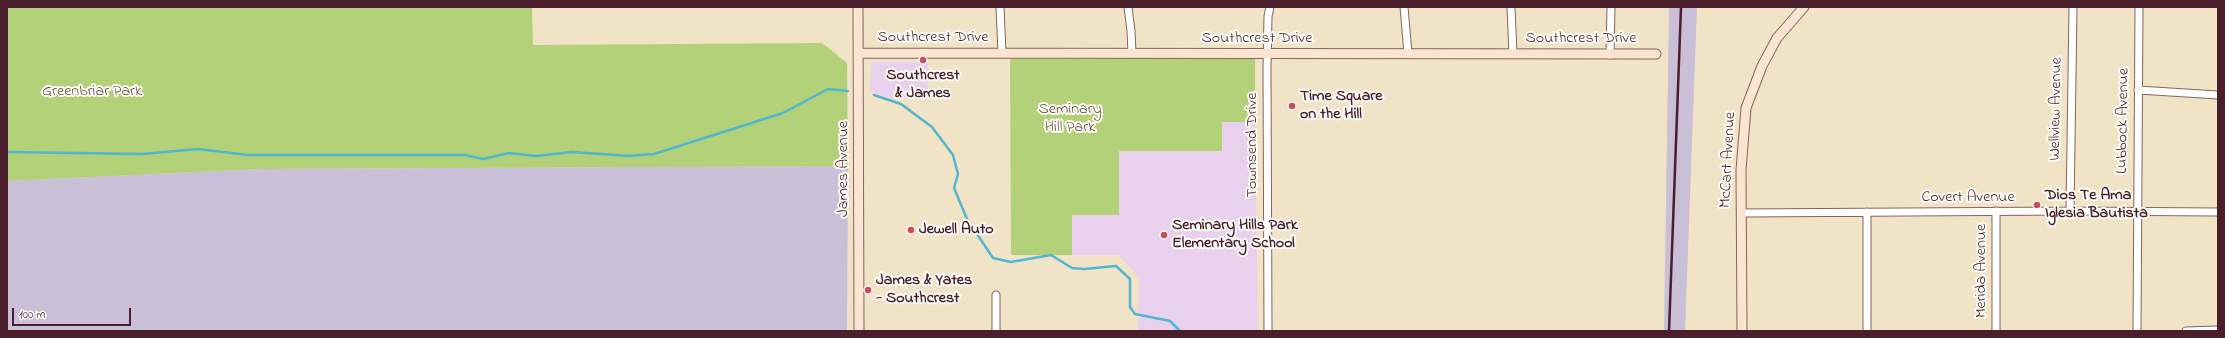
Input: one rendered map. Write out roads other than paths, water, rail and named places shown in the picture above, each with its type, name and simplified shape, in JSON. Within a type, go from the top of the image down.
[{"type":"street","name":"James Avenue","points":[[858,7],[859,331]]},
{"type":"street","points":[[1000,7],[1002,53]]},
{"type":"street","points":[[1128,7],[1132,53]]},
{"type":"street","name":"Townsend Drive","points":[[1268,331],[1268,54],[1270,7]]},
{"type":"street","points":[[1404,7],[1408,54]]},
{"type":"street","points":[[1511,7],[1512,54]]},
{"type":"street","points":[[1610,55],[1611,7]]},
{"type":"street","name":"McCart Avenue","points":[[1742,331],[1742,147],[1746,108],[1762,66],[1777,38],[1804,7]]},
{"type":"street","name":"Wellview Avenue","points":[[2070,211],[2073,7]]},
{"type":"street","name":"Lubbock Avenue","points":[[2137,331],[2139,7]]},
{"type":"street","name":"Southcrest Drive","points":[[859,53],[1656,54]]},
{"type":"street","points":[[2138,90],[2218,95]]},
{"type":"street","name":"Covert Avenue","points":[[1742,213],[2070,211],[2218,212]]},
{"type":"street","points":[[1867,212],[1868,331]]},
{"type":"street","name":"Merida Avenue","points":[[1996,212],[1996,331]]},
{"type":"street","points":[[996,295],[996,331]]},
{"type":"street","points":[[2186,331],[2218,330]]},
{"type":"waterway","points":[[7,152],[142,154],[198,149],[248,155],[465,155],[483,159],[509,153],[536,156],[572,152],[629,156],[654,154],[783,113],[828,89],[848,91]]},
{"type":"waterway","points":[[874,95],[901,104],[932,127],[953,155],[958,174],[954,188],[967,219],[993,258],[1011,262],[1051,255],[1072,268],[1084,269],[1116,266],[1130,279],[1130,307],[1135,314],[1170,321],[1180,331]]},
{"type":"railway","points":[[1669,331],[1681,7]]},
{"type":"place","name":"Southcrest & James","points":[[923,60]]},
{"type":"place","name":"Time Square on the Hill","points":[[1292,106]]},
{"type":"place","name":"Dios Te Ama Iglesia Bautista","points":[[2037,205]]},
{"type":"place","name":"Jewell Auto","points":[[911,230]]},
{"type":"place","name":"Seminary Hills Park Elementary School","points":[[1164,235]]},
{"type":"place","name":"James & Yates - Southcrest","points":[[868,290]]},
{"type":"park label","name":"Greenbriar Park","points":[[92,92]]},
{"type":"park label","name":"Seminary Hill Park","points":[[1070,119]]}]
